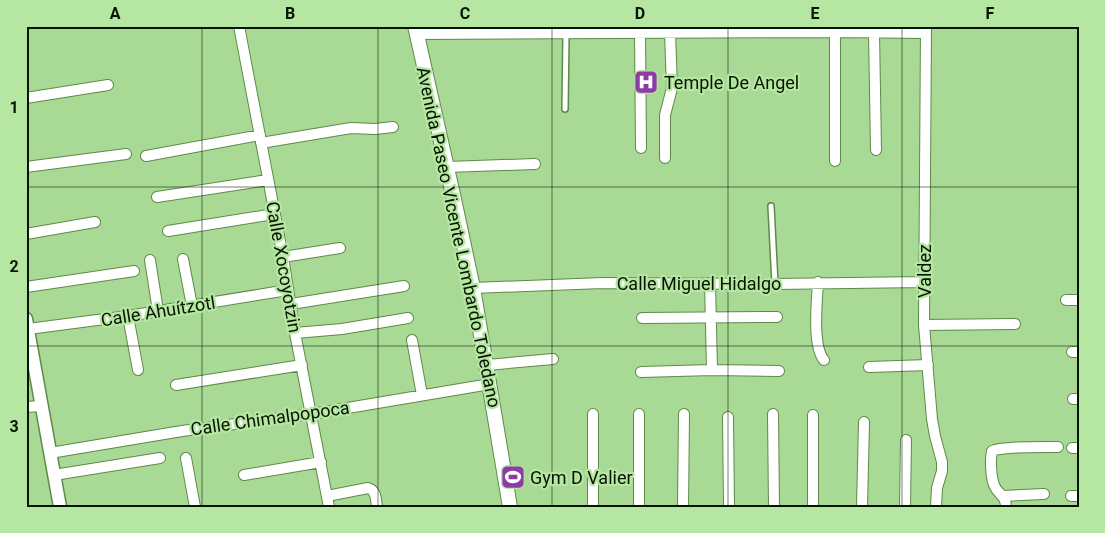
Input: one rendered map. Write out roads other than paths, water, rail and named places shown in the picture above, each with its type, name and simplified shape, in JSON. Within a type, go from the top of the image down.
[{"type":"main road","name":"Avenida Paseo Vicente Lombardo Toledano","points":[[416,30],[473,288],[510,507]]},
{"type":"street","name":"Calle Xocoyotzin","points":[[239,26],[329,507]]},
{"type":"street","points":[[416,30],[566,34],[784,29],[835,32],[926,30]]},
{"type":"street","name":"Valdez","points":[[926,30],[924,325],[932,419],[942,462],[942,472],[937,488],[936,507]]},
{"type":"street","points":[[665,158],[665,115],[672,88],[666,31]]},
{"type":"street","points":[[835,32],[835,161]]},
{"type":"street","points":[[874,32],[876,150]]},
{"type":"street","points":[[640,33],[641,148]]},
{"type":"street","points":[[26,98],[108,85]]},
{"type":"street","points":[[146,156],[351,128],[375,129],[393,127]]},
{"type":"street","points":[[26,167],[126,154]]},
{"type":"street","points":[[447,167],[535,164]]},
{"type":"street","points":[[157,197],[268,180]]},
{"type":"street","points":[[168,231],[274,214]]},
{"type":"street","points":[[26,234],[95,222]]},
{"type":"street","points":[[283,257],[340,248]]},
{"type":"street","points":[[183,259],[192,306]]},
{"type":"street","points":[[150,260],[158,311]]},
{"type":"street","points":[[26,287],[134,270]]},
{"type":"street","points":[[818,282],[817,345],[824,360]]},
{"type":"street","name":"Calle Miguel Hidalgo","points":[[473,288],[602,283],[774,284],[924,282]]},
{"type":"street","points":[[710,284],[712,370]]},
{"type":"street","points":[[291,304],[404,286]]},
{"type":"street","name":"Calle Ahuítzotl","points":[[27,324],[128,316],[288,290]]},
{"type":"street","points":[[1066,300],[1079,300]]},
{"type":"street","points":[[128,316],[138,370]]},
{"type":"street","points":[[642,318],[777,317]]},
{"type":"street","points":[[296,333],[342,329],[408,318]]},
{"type":"street","points":[[27,324],[60,507]]},
{"type":"street","points":[[924,325],[1015,324]]},
{"type":"street","points":[[412,340],[422,395]]},
{"type":"street","points":[[487,365],[552,359]]},
{"type":"street","points":[[176,385],[302,365]]},
{"type":"street","points":[[869,367],[928,365]]},
{"type":"street","points":[[641,372],[779,371]]},
{"type":"street","name":"Calle Chimalpopoca","points":[[50,454],[182,431],[312,414],[490,384]]},
{"type":"street","points":[[26,407],[41,406]]},
{"type":"street","points":[[593,414],[593,507]]},
{"type":"street","points":[[639,414],[639,507]]},
{"type":"street","points":[[684,414],[684,507]]},
{"type":"street","points":[[773,414],[774,507]]},
{"type":"street","points":[[813,415],[813,507]]},
{"type":"street","points":[[728,417],[729,507]]},
{"type":"street","points":[[862,507],[864,422]]},
{"type":"street","points":[[905,507],[906,440]]},
{"type":"street","points":[[1006,507],[1003,496],[993,483],[991,453],[996,449],[1058,447]]},
{"type":"street","points":[[54,475],[160,458]]},
{"type":"street","points":[[186,458],[195,507]]},
{"type":"street","points":[[244,475],[321,462]]},
{"type":"street","points":[[327,496],[368,488],[374,492],[378,507]]},
{"type":"street","points":[[1003,496],[1044,494]]},
{"type":"lane","points":[[565,109],[566,34]]},
{"type":"lane","points":[[772,206],[774,284]]},
{"type":"place","name":"Temple De Angel","points":[[646,82]]},
{"type":"place","name":"Gym D Valier","points":[[513,477]]}]
